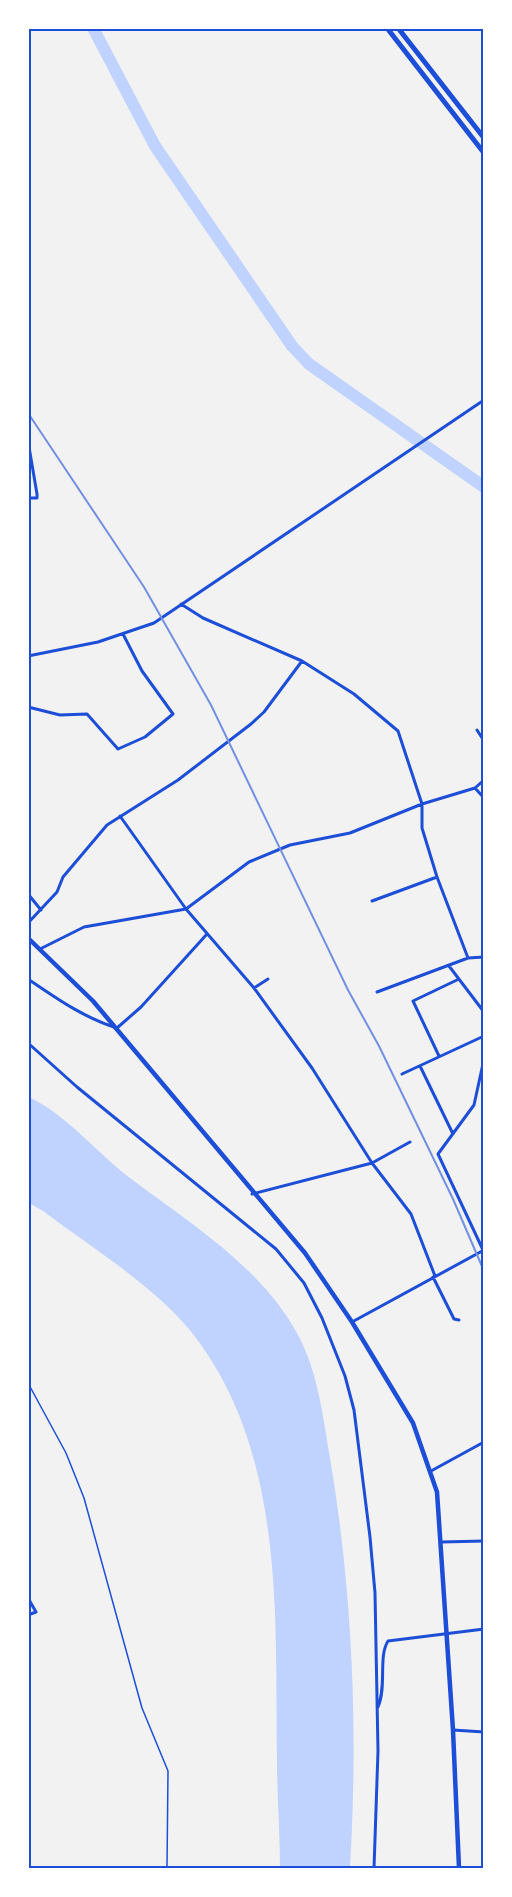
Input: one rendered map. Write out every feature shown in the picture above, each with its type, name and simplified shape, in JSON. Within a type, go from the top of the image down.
[{"type":"highway","points":[[387,28],[483,153]]},
{"type":"highway","points":[[398,28],[483,138]]},
{"type":"main road","points":[[28,938],[93,1001],[117,1028],[252,1194],[305,1253],[352,1322],[413,1423],[437,1492],[453,1730],[459,1869]]},
{"type":"street","points":[[28,656],[123,634],[154,623],[483,400]]},
{"type":"street","points":[[28,441],[37,494],[37,498],[28,498]]},
{"type":"street","points":[[181,604],[203,618],[302,661],[354,694],[398,731],[422,804],[422,828],[437,877],[468,958]]},
{"type":"street","points":[[28,707],[60,715],[87,714],[118,749],[145,737],[172,714],[142,671],[123,634]]},
{"type":"street","points":[[28,923],[57,892],[63,878],[107,825],[178,780],[251,724],[264,712],[302,661]]},
{"type":"street","points":[[477,730],[483,741]]},
{"type":"street","points":[[40,949],[84,927],[186,909],[249,862],[290,845],[350,833],[422,804],[475,788],[483,780]]},
{"type":"street","points":[[475,788],[483,798]]},
{"type":"street","points":[[120,816],[186,909],[254,987],[312,1068],[372,1163],[411,1214],[434,1277],[453,1318],[459,1320]]},
{"type":"street","points":[[372,901],[437,877]]},
{"type":"street","points":[[28,894],[41,910]]},
{"type":"street","points":[[28,979],[62,1002],[100,1023],[117,1028],[141,1007],[207,934]]},
{"type":"street","points":[[377,992],[468,958],[483,957]]},
{"type":"street","points":[[449,966],[483,1012]]},
{"type":"street","points":[[254,987],[268,979]]},
{"type":"street","points":[[439,1056],[413,1001],[459,979]]},
{"type":"street","points":[[402,1074],[483,1036]]},
{"type":"street","points":[[28,1043],[77,1087],[276,1249],[290,1264],[311,1294],[345,1376],[354,1410],[375,1593],[377,1709],[374,1869]]},
{"type":"street","points":[[352,1322],[483,1250],[438,1154],[474,1106],[483,1059]]},
{"type":"street","points":[[420,1066],[453,1134]]},
{"type":"street","points":[[252,1194],[372,1163],[410,1142]]},
{"type":"street","points":[[431,1471],[483,1442]]},
{"type":"street","points":[[441,1542],[483,1541]]},
{"type":"street","points":[[28,1598],[36,1612],[28,1616]]},
{"type":"street","points":[[377,1709],[383,1689],[385,1646],[388,1641],[483,1629]]},
{"type":"street","points":[[453,1730],[483,1732]]},
{"type":"path","points":[[28,1383],[66,1453],[84,1497],[142,1708],[168,1771],[167,1869]]},
{"type":"water","points":[[29,1097],[58,1115],[121,1170],[203,1232],[246,1269],[283,1311],[305,1349],[315,1379],[325,1427],[338,1509],[349,1611],[353,1714],[350,1868],[280,1868],[274,1590],[259,1478],[243,1425],[220,1375],[188,1328],[173,1312],[138,1281],[29,1203]]},
{"type":"waterway","points":[[93,28],[155,146],[292,346],[309,364],[484,487]]},
{"type":"railway","points":[[28,413],[144,587],[211,705],[348,990],[379,1046],[453,1199],[484,1271]]}]
